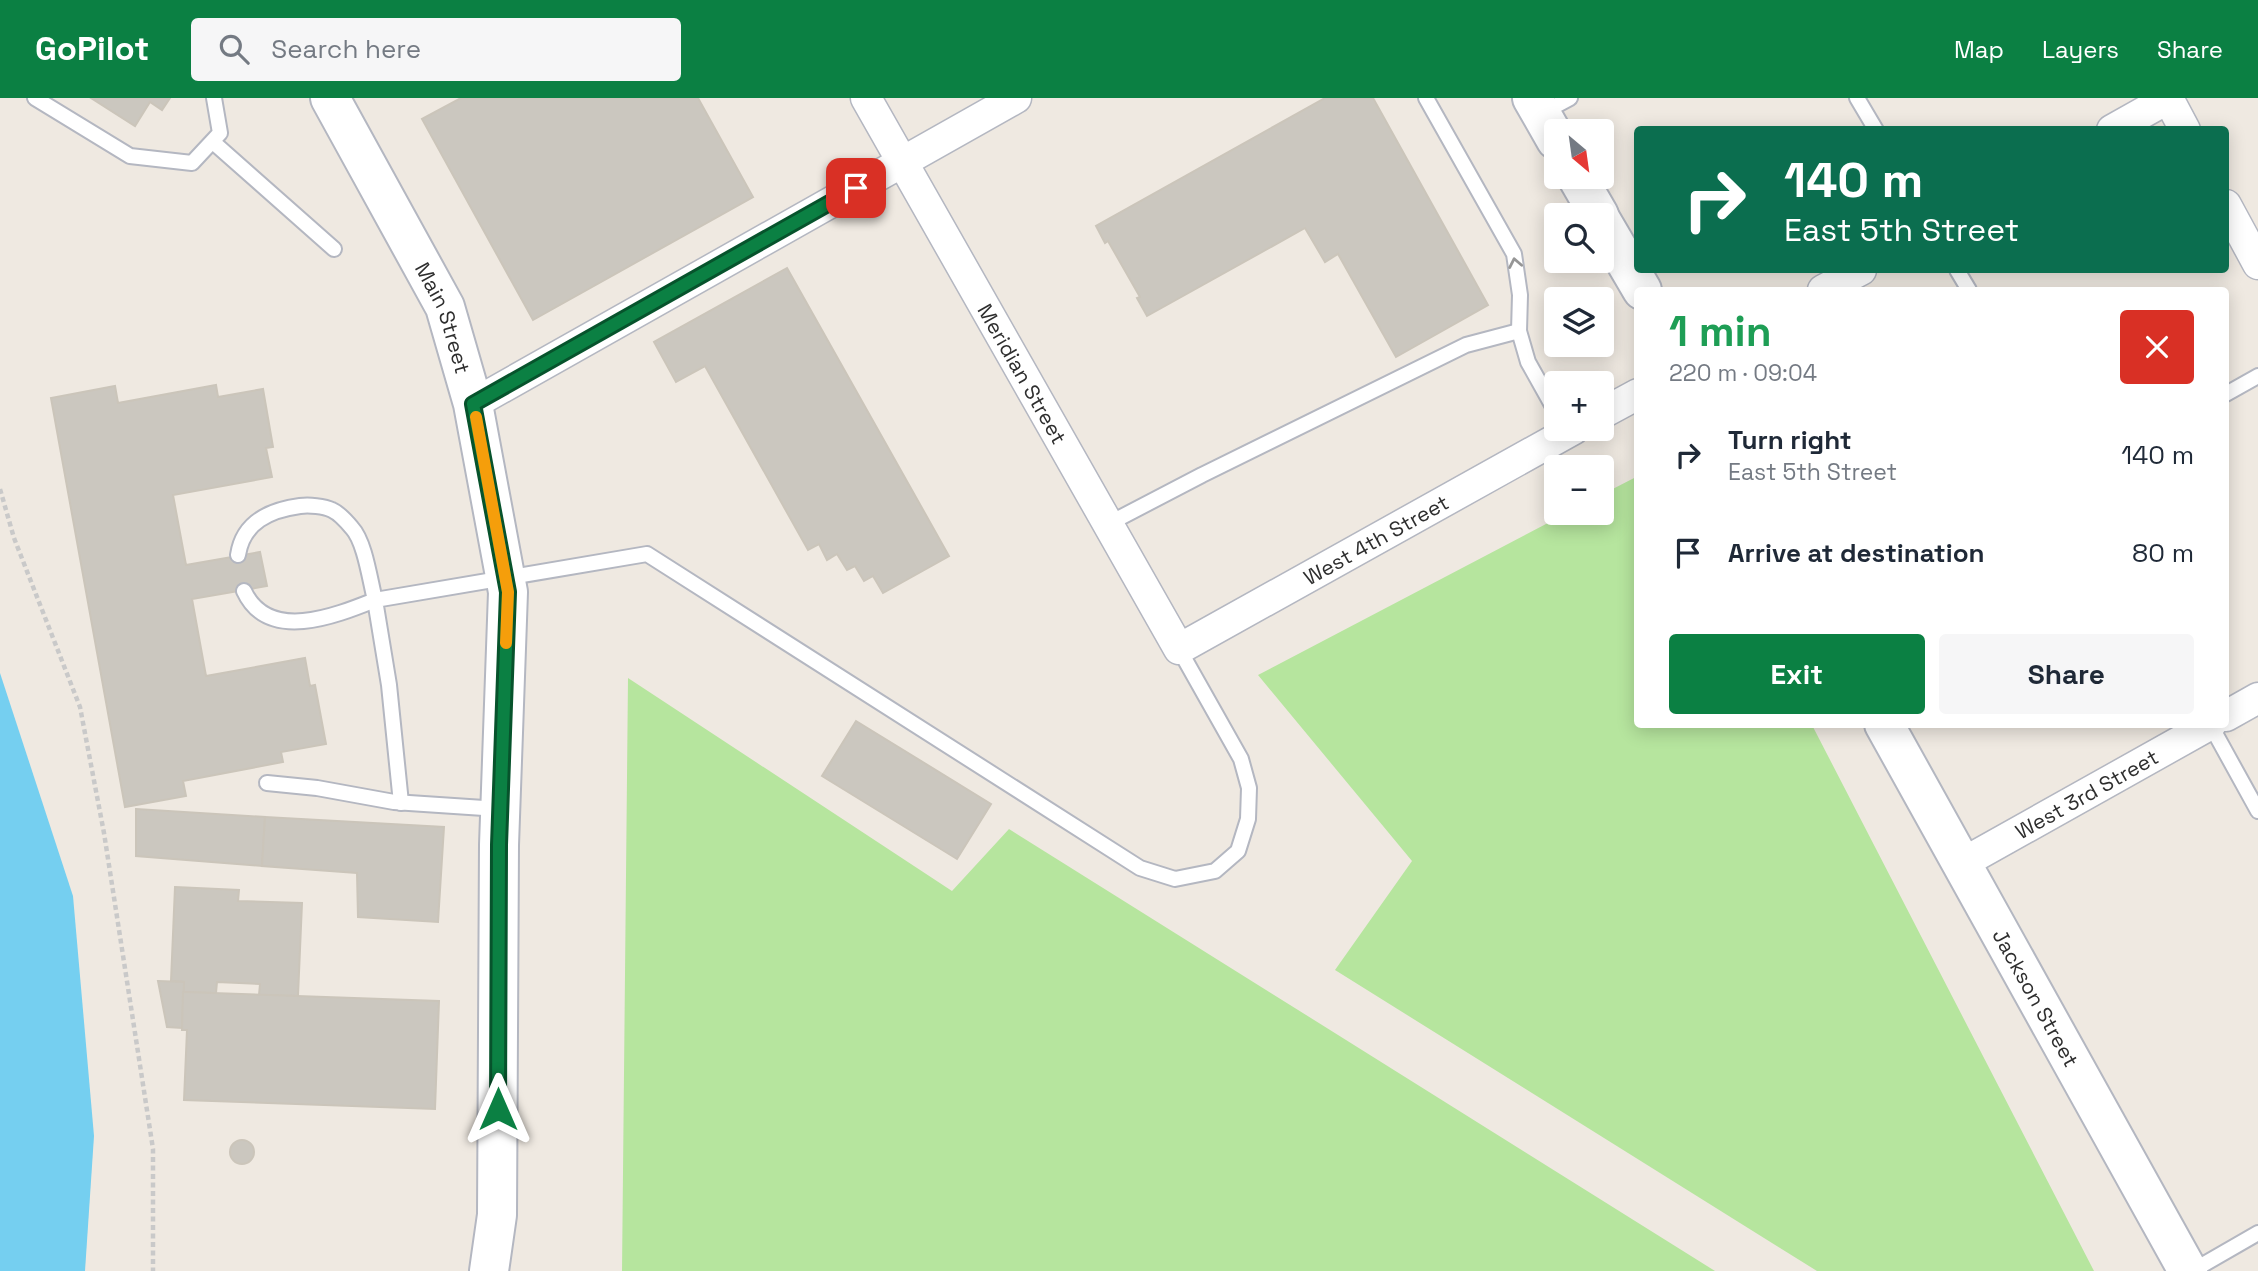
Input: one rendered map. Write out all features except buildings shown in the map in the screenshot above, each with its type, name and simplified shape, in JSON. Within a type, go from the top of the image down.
[{"type":"main road","name":"Main Street","points":[[330,98],[445,307],[473,404],[508,592],[500,809],[497,1215],[489,1271]]},
{"type":"main road","points":[[1614,241],[1640,287]]},
{"type":"main road","name":"Jackson Street","points":[[1886,728],[2190,1271]]},
{"type":"street","name":"Meridian Street","points":[[866,98],[1179,649]]},
{"type":"street","points":[[473,404],[1016,98]]},
{"type":"street","points":[[2119,126],[2168,98],[2183,126]]},
{"type":"street","points":[[2229,211],[2258,264]]},
{"type":"street","points":[[1829,287],[1855,273]]},
{"type":"street","points":[[1614,407],[1634,396]]},
{"type":"street","name":"West 4th Street","points":[[1179,649],[1544,438]]},
{"type":"street","points":[[2229,714],[2258,698]]},
{"type":"street","name":"West 3rd Street","points":[[1961,864],[2205,728]]},
{"type":"lane","points":[[35,98],[130,156],[192,163],[220,133],[214,98]]},
{"type":"lane","points":[[1426,98],[1514,254],[1520,295],[1519,331],[1528,362],[1544,389]]},
{"type":"lane","points":[[1857,98],[1874,126]]},
{"type":"lane","points":[[213,142],[334,250]]},
{"type":"lane","points":[[1108,524],[1466,345],[1519,331]]},
{"type":"lane","points":[[2229,392],[2258,376]]},
{"type":"lane","points":[[239,555],[240,544],[249,527],[264,515],[281,508],[308,505],[331,509],[354,530],[366,562],[389,685],[401,803]]},
{"type":"lane","points":[[244,592],[249,602],[261,614],[274,620],[334,617],[374,600],[647,554],[1140,869],[1175,879],[1215,871],[1238,851],[1248,819],[1249,788],[1241,759],[1179,649]]},
{"type":"lane","points":[[2212,728],[2258,811]]},
{"type":"lane","points":[[267,783],[317,788],[401,803],[500,809]]},
{"type":"lane","points":[[2190,1271],[2258,1233]]},
{"type":"path","points":[[0,489],[14,538],[80,706],[104,833],[153,1149],[153,1271]]},
{"type":"green space","points":[[1634,478],[1634,728],[1814,728],[2094,1271],[1817,1271],[1335,970],[1412,861],[1258,675],[1544,525],[1614,525],[1614,488]]},
{"type":"green space","points":[[628,678],[952,891],[1009,829],[1715,1271],[622,1271]]},
{"type":"water","points":[[0,673],[73,896],[94,1136],[85,1271],[0,1271]]},
{"type":"slow traffic","points":[[476,417],[508,592],[506,643]]},
{"type":"route","points":[[498,1109],[499,845],[508,592],[473,404],[856,188]]}]
